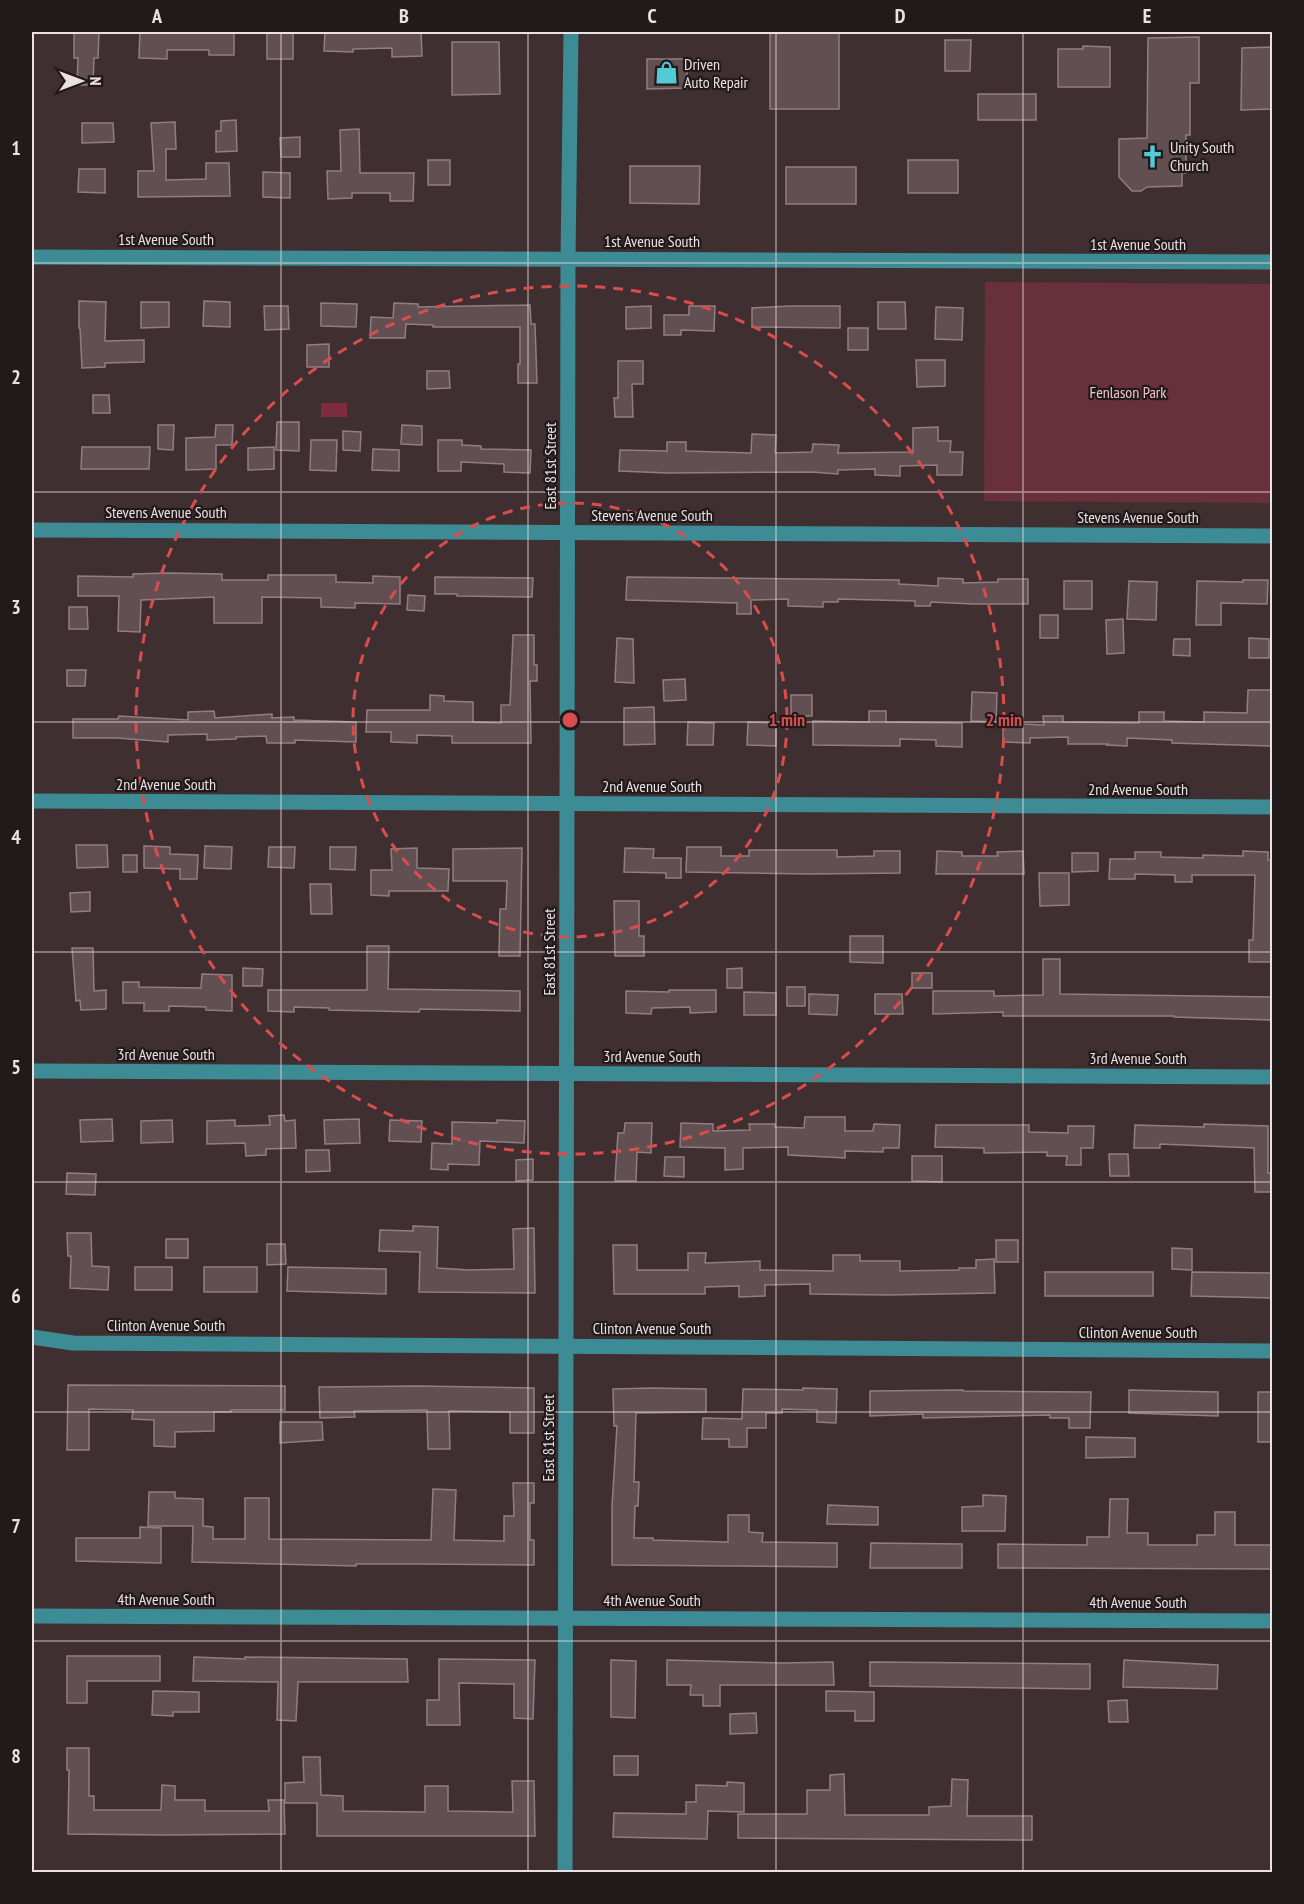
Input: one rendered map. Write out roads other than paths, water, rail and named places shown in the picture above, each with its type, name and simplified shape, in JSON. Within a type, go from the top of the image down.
[{"type":"street","name":"East 81st Street","points":[[565,1872],[568,259],[571,32]]},
{"type":"street","name":"1st Avenue South","points":[[32,256],[1272,262]]},
{"type":"street","name":"Stevens Avenue South","points":[[32,530],[1272,536]]},
{"type":"street","name":"2nd Avenue South","points":[[32,801],[1272,807]]},
{"type":"street","name":"3rd Avenue South","points":[[32,1071],[1272,1077]]},
{"type":"street","name":"Clinton Avenue South","points":[[32,1337],[73,1343],[1272,1351]]},
{"type":"street","name":"4th Avenue South","points":[[32,1616],[1272,1621]]},
{"type":"place","name":"Driven Auto Repair","points":[[666,73]]},
{"type":"place","name":"Unity South Church","points":[[1152,156]]},
{"type":"park label","name":"Fenlason Park","points":[[1128,392]]}]
